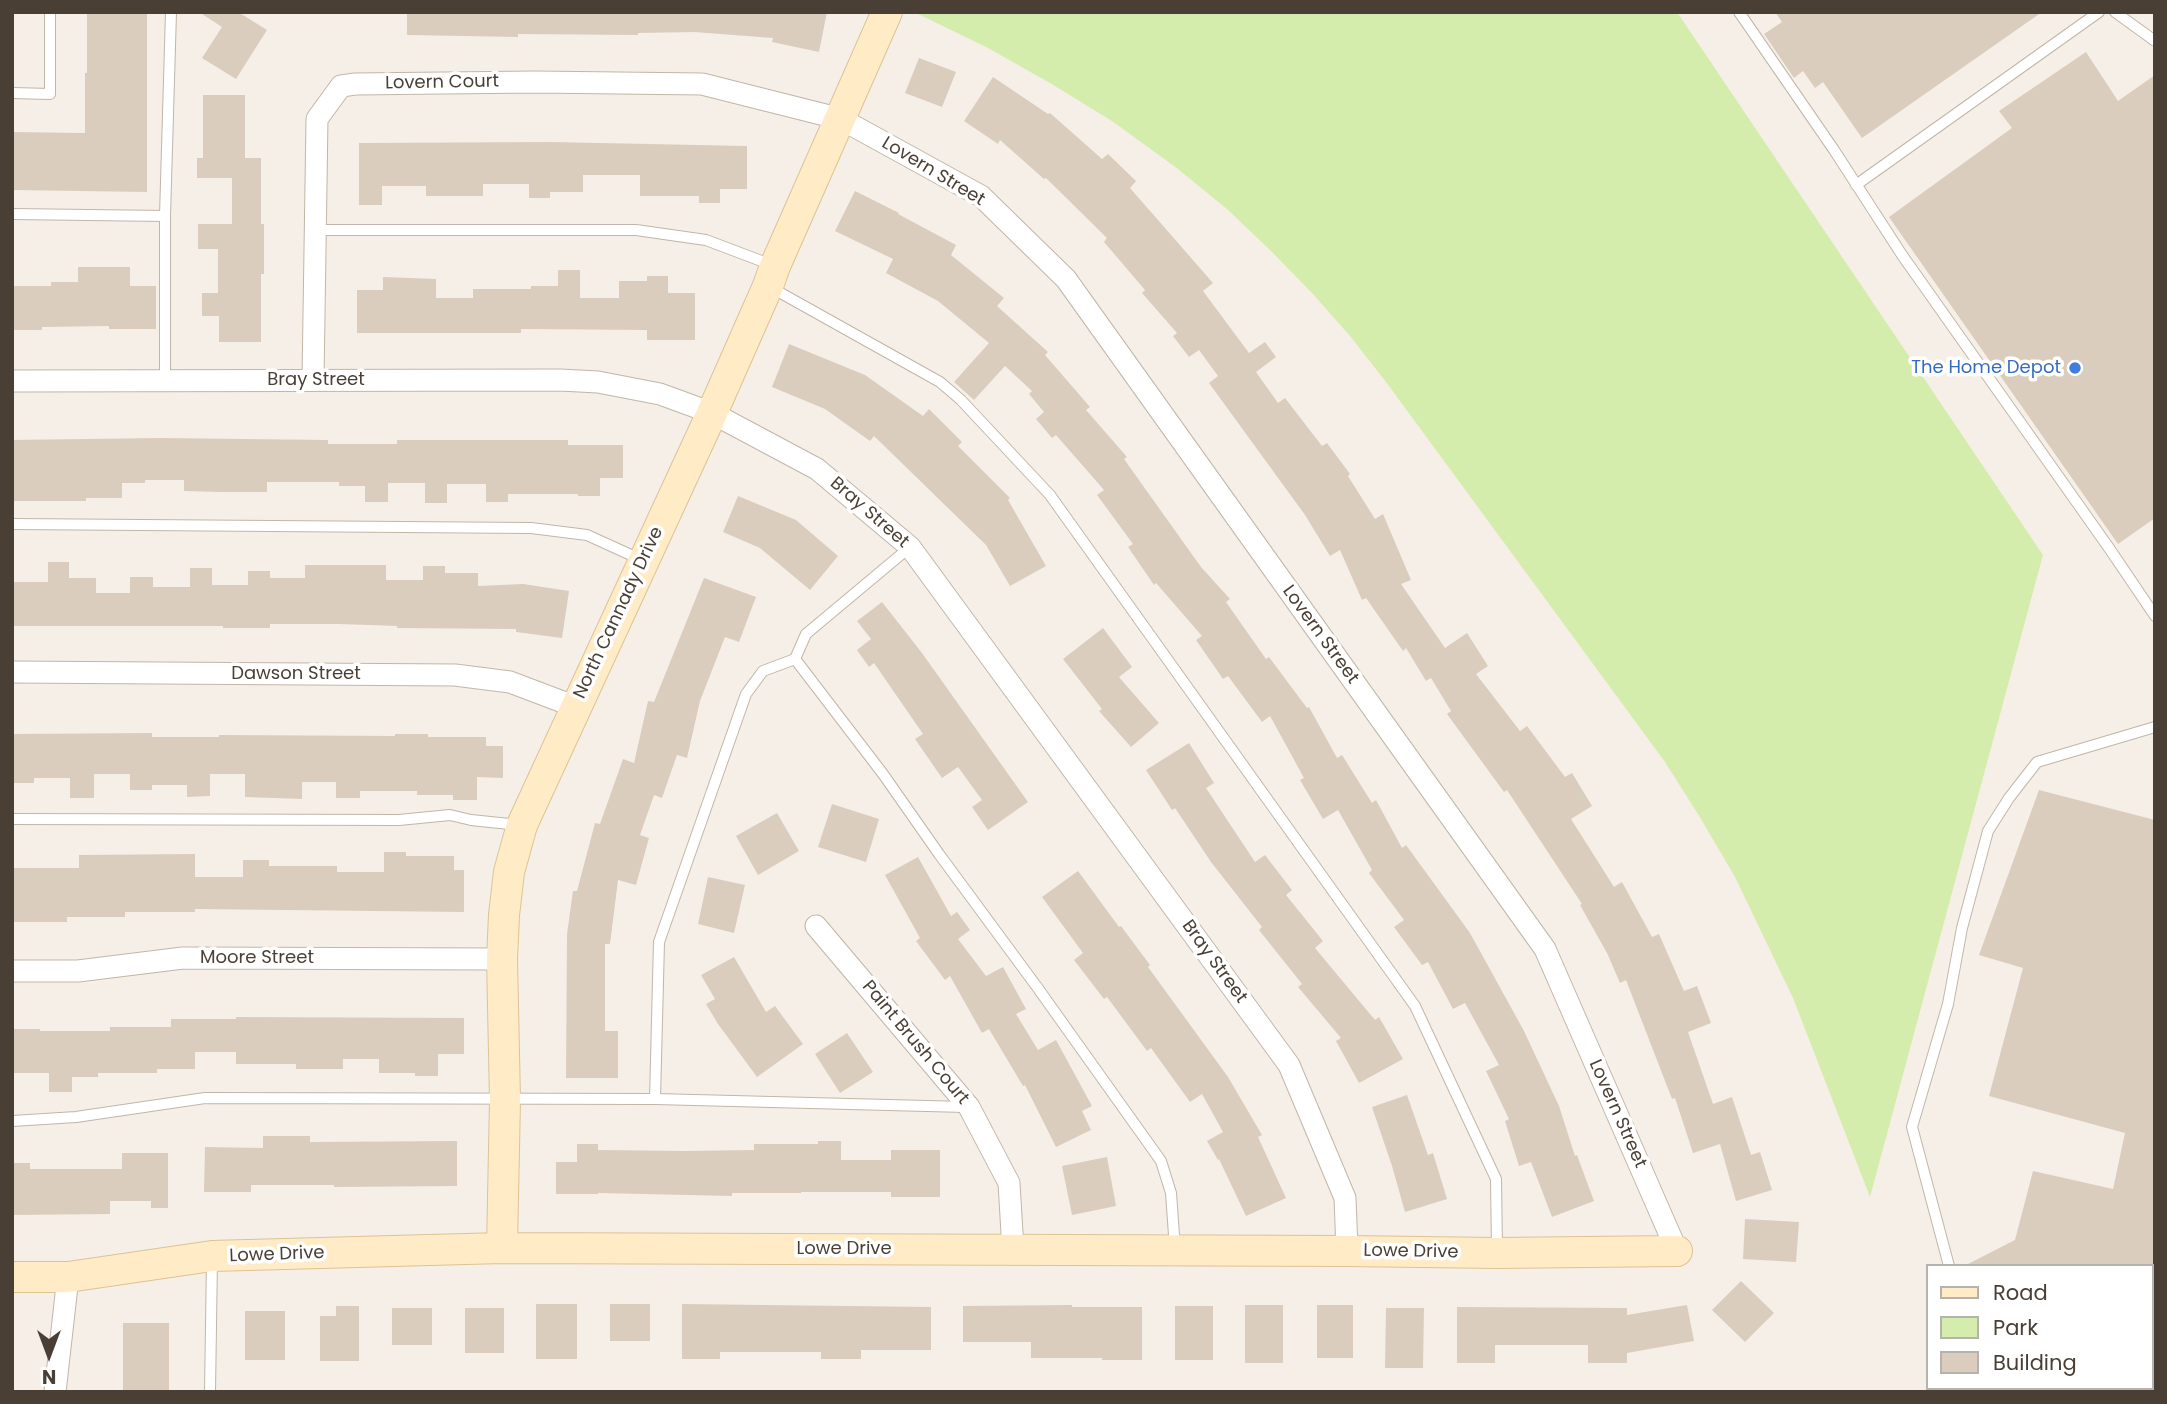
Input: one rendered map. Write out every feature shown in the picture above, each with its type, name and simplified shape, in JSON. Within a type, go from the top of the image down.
[{"type":"street","name":"North Cannady Drive","points":[[502,1248],[505,1100],[502,960],[504,915],[509,872],[522,825],[712,413],[887,12]]},
{"type":"street","name":"Lovern Court","points":[[313,380],[317,119],[341,86],[535,82],[702,84],[841,119]]},
{"type":"street","name":"Lovern Street","points":[[841,119],[981,196],[1066,279],[1545,948],[1677,1251]]},
{"type":"street","name":"Bray Street","points":[[12,381],[598,382],[660,394],[712,413],[817,469],[910,547],[1289,1065],[1345,1198],[1347,1251]]},
{"type":"street","name":"Dawson Street","points":[[12,672],[455,675],[510,682],[576,707]]},
{"type":"street","name":"Paint Brush Court","points":[[816,926],[969,1107],[1009,1183],[1013,1250]]},
{"type":"street","name":"Moore Street","points":[[12,971],[78,971],[183,958],[502,960]]},
{"type":"street","name":"Lowe Drive","points":[[12,1277],[68,1277],[212,1256],[502,1248],[1497,1254],[1677,1251]]},
{"type":"street","points":[[55,1392],[68,1277]]},
{"type":"lane","points":[[12,93],[50,94],[50,12]]},
{"type":"lane","points":[[165,381],[165,216],[171,12]]},
{"type":"lane","points":[[1739,12],[1902,255],[2155,616]]},
{"type":"lane","points":[[1856,185],[2099,12]]},
{"type":"lane","points":[[2115,12],[2155,41]]},
{"type":"lane","points":[[12,214],[165,216]]},
{"type":"lane","points":[[315,230],[636,230],[706,240],[771,276],[940,382],[961,400],[1050,495],[1415,1006],[1496,1179],[1497,1254]]},
{"type":"lane","points":[[12,524],[531,528],[587,535],[644,561]]},
{"type":"lane","points":[[655,1099],[659,942],[746,694],[763,671],[794,659],[807,634],[910,547]]},
{"type":"lane","points":[[794,659],[883,774],[1161,1161],[1171,1193],[1175,1251]]},
{"type":"lane","points":[[1948,1264],[1912,1128],[1948,1004],[1962,928],[1988,831],[2037,762],[2155,727]]},
{"type":"lane","points":[[12,819],[399,820],[450,815],[522,825]]},
{"type":"lane","points":[[12,1121],[76,1116],[205,1098],[655,1099],[969,1107]]},
{"type":"lane","points":[[210,1392],[212,1256]]},
{"type":"green space","points":[[914,12],[1677,12],[2043,555],[1870,1197],[1793,998],[1735,877],[1701,819],[1665,762],[1350,336],[1271,251],[1228,210],[1178,169],[1112,121],[1050,83],[988,48]]},
{"type":"building","points":[[87,12],[147,12],[147,192],[12,190],[12,132],[85,133]]},
{"type":"building","points":[[199,12],[238,12],[267,30],[236,79],[202,58],[222,27]]},
{"type":"building","points":[[407,12],[827,12],[819,52],[772,42],[773,38],[694,32],[638,35],[518,34],[518,37],[407,35]]},
{"type":"building","points":[[1775,12],[2042,12],[1862,138],[1823,82],[1815,88],[1803,71],[1794,78],[1764,34],[1782,22]]},
{"type":"building","name":"The Home Depot","points":[[2086,52],[2118,101],[2155,75],[2155,518],[2118,544],[1889,217],[2012,128],[1999,111]]},
{"type":"building","points":[[919,58],[956,72],[942,107],[905,93]]},
{"type":"building","points":[[993,77],[1050,113],[1102,159],[1108,154],[1136,181],[1130,188],[1213,283],[1203,291],[1249,353],[1265,342],[1276,357],[1256,372],[1278,403],[1285,398],[1322,446],[1327,443],[1350,474],[1348,476],[1375,519],[1383,514],[1411,580],[1401,584],[1445,648],[1467,633],[1488,666],[1476,674],[1520,731],[1527,726],[1565,777],[1572,773],[1592,806],[1571,819],[1614,887],[1622,882],[1652,937],[1659,934],[1684,991],[1697,986],[1711,1023],[1688,1032],[1713,1104],[1732,1097],[1751,1155],[1760,1152],[1772,1190],[1736,1201],[1720,1144],[1693,1153],[1675,1098],[1672,1099],[1626,980],[1620,983],[1607,953],[1580,905],[1582,904],[1507,790],[1504,792],[1447,714],[1451,711],[1431,678],[1426,681],[1406,648],[1403,651],[1366,598],[1362,600],[1340,550],[1330,556],[1305,515],[1209,383],[1218,376],[1199,350],[1189,357],[1173,336],[1177,333],[1142,293],[1145,290],[1104,242],[1107,238],[1046,178],[1000,140],[998,144],[964,121]]},
{"type":"building","points":[[203,95],[245,95],[245,158],[261,158],[264,274],[261,274],[261,342],[219,342],[219,316],[202,316],[202,293],[218,293],[218,249],[198,249],[198,224],[232,224],[232,178],[197,178],[197,158],[203,158]]},
{"type":"building","points":[[550,142],[747,146],[747,189],[720,189],[720,203],[699,203],[699,196],[640,196],[640,175],[583,175],[583,192],[550,192],[550,198],[529,198],[529,184],[483,184],[483,196],[426,196],[426,186],[382,186],[382,205],[359,205],[359,143]]},
{"type":"building","points":[[855,191],[956,245],[951,255],[1004,298],[997,306],[1048,352],[1045,355],[1090,407],[1086,410],[1127,457],[1124,459],[1201,567],[1230,599],[1226,602],[1266,659],[1269,657],[1307,708],[1309,707],[1337,758],[1342,755],[1372,803],[1376,800],[1402,848],[1406,845],[1470,933],[1524,1031],[1559,1106],[1575,1156],[1577,1155],[1594,1201],[1552,1217],[1531,1162],[1519,1166],[1505,1121],[1509,1119],[1486,1071],[1499,1065],[1465,1003],[1453,1009],[1428,962],[1422,965],[1394,927],[1404,920],[1369,873],[1372,870],[1338,810],[1323,819],[1300,780],[1304,778],[1270,716],[1262,722],[1228,676],[1223,679],[1196,640],[1202,636],[1156,583],[1154,585],[1128,547],[1133,544],[1097,495],[1104,490],[1056,435],[1052,438],[1036,419],[1044,412],[1029,394],[1032,391],[1005,366],[974,400],[954,382],[989,343],[938,301],[886,273],[893,259],[835,231]]},
{"type":"building","points":[[78,267],[130,267],[130,286],[156,286],[156,329],[109,329],[109,326],[12,330],[12,286],[51,286],[51,282],[78,282]]},
{"type":"building","points":[[558,270],[580,270],[580,298],[619,298],[619,281],[647,281],[647,276],[668,276],[668,293],[695,293],[695,340],[647,340],[647,330],[521,329],[521,333],[357,333],[357,290],[383,290],[383,277],[436,279],[436,298],[473,298],[473,289],[558,286]]},
{"type":"building","points":[[789,344],[865,375],[923,416],[929,409],[962,442],[958,446],[1010,498],[1008,500],[1046,566],[1010,586],[986,545],[874,436],[870,441],[825,409],[772,387]]},
{"type":"building","points":[[12,440],[328,440],[328,444],[397,444],[397,440],[568,440],[568,445],[623,445],[623,478],[600,478],[600,496],[508,494],[508,502],[486,502],[486,484],[447,484],[447,503],[425,503],[425,483],[388,483],[388,502],[365,502],[365,486],[339,486],[339,482],[267,482],[267,492],[221,492],[184,491],[184,480],[122,483],[122,498],[12,501]]},
{"type":"building","points":[[738,496],[796,520],[838,556],[810,590],[760,548],[723,532]]},
{"type":"building","points":[[48,562],[69,562],[69,578],[96,578],[96,593],[130,593],[130,577],[153,577],[153,587],[190,587],[190,568],[212,568],[212,585],[248,585],[248,571],[270,571],[270,578],[305,578],[305,565],[386,565],[386,580],[423,580],[423,566],[445,566],[445,573],[478,573],[478,586],[523,584],[569,591],[562,638],[516,632],[516,629],[397,628],[339,624],[270,624],[270,628],[12,626],[12,582],[48,582]]},
{"type":"building","points":[[704,578],[756,597],[739,642],[725,637],[700,701],[687,758],[677,755],[662,798],[654,795],[640,835],[649,838],[636,885],[618,880],[610,944],[605,944],[605,1031],[618,1031],[618,1078],[566,1078],[567,934],[573,891],[577,891],[595,823],[600,824],[623,759],[634,763],[648,701],[654,702]]},
{"type":"building","points":[[882,602],[922,653],[1028,802],[988,830],[972,807],[982,800],[958,767],[942,778],[915,739],[923,734],[874,663],[869,667],[857,650],[871,639],[857,621]]},
{"type":"building","points":[[1103,628],[1132,667],[1119,677],[1159,723],[1131,747],[1099,711],[1102,709],[1063,659]]},
{"type":"building","points":[[152,733],[152,737],[428,734],[428,737],[486,737],[486,746],[503,746],[503,778],[477,777],[477,800],[453,800],[453,795],[417,795],[417,791],[360,791],[360,798],[336,798],[336,782],[302,782],[302,799],[245,797],[245,774],[210,774],[210,796],[187,797],[187,785],[152,785],[152,790],[130,790],[130,774],[94,774],[94,798],[70,798],[70,778],[34,778],[34,783],[12,783],[12,734]]},
{"type":"building","points":[[1189,743],[1214,783],[1206,788],[1255,862],[1265,855],[1292,890],[1286,895],[1323,941],[1315,948],[1375,1020],[1379,1017],[1403,1059],[1359,1083],[1336,1041],[1341,1038],[1298,987],[1302,984],[1259,930],[1262,927],[1211,862],[1175,808],[1172,810],[1146,770]]},
{"type":"building","points":[[2039,790],[2155,820],[2155,1266],[1968,1264],[2015,1240],[2033,1171],[2113,1189],[2125,1133],[1989,1096],[2023,968],[1979,955]]},
{"type":"building","points":[[832,804],[879,819],[866,862],[818,847]]},
{"type":"building","points":[[777,813],[799,851],[758,875],[736,836]]},
{"type":"building","points":[[384,852],[406,852],[406,856],[454,856],[454,870],[464,870],[464,912],[195,909],[195,912],[125,912],[125,917],[67,917],[67,922],[13,922],[13,868],[79,868],[79,855],[195,854],[195,877],[243,877],[243,860],[269,860],[269,866],[337,866],[337,872],[384,872]]},
{"type":"building","points":[[918,857],[951,916],[957,912],[970,930],[958,939],[986,976],[1003,967],[1026,1009],[1016,1014],[1038,1050],[1056,1040],[1092,1106],[1082,1111],[1091,1130],[1056,1147],[1025,1085],[1023,1086],[989,1029],[982,1033],[950,976],[945,980],[916,941],[920,938],[885,875]]},
{"type":"building","points":[[1078,871],[1150,965],[1148,967],[1228,1077],[1262,1135],[1258,1137],[1286,1198],[1246,1216],[1219,1159],[1207,1141],[1223,1132],[1202,1094],[1190,1102],[1151,1048],[1147,1051],[1107,997],[1104,999],[1074,960],[1083,953],[1042,897]]},
{"type":"building","points":[[708,877],[745,885],[734,933],[698,924]]},
{"type":"building","points":[[734,957],[766,1012],[775,1006],[803,1044],[757,1077],[706,1004],[715,999],[701,975]]},
{"type":"building","points":[[464,1018],[464,1054],[438,1054],[438,1076],[415,1076],[415,1073],[379,1073],[379,1059],[343,1059],[343,1069],[296,1069],[296,1064],[236,1064],[236,1052],[195,1052],[195,1069],[157,1069],[157,1073],[98,1073],[98,1077],[72,1077],[72,1092],[49,1092],[49,1073],[12,1073],[12,1029],[110,1031],[110,1027],[171,1027],[171,1019]]},
{"type":"building","points":[[847,1033],[873,1072],[840,1093],[815,1054]]},
{"type":"building","points":[[1407,1095],[1428,1155],[1433,1153],[1447,1199],[1405,1212],[1372,1107]]},
{"type":"building","points":[[263,1136],[310,1136],[310,1142],[457,1141],[457,1186],[251,1185],[251,1192],[204,1192],[205,1147],[263,1148]]},
{"type":"building","points":[[818,1141],[841,1141],[841,1160],[891,1160],[891,1150],[940,1150],[940,1197],[891,1197],[891,1192],[732,1193],[732,1196],[556,1194],[556,1162],[577,1162],[577,1144],[598,1144],[598,1150],[685,1151],[754,1150],[754,1144],[818,1144]]},
{"type":"building","points":[[122,1153],[168,1153],[168,1208],[151,1208],[151,1201],[110,1201],[110,1214],[12,1215],[12,1163],[30,1163],[30,1169],[122,1169]]},
{"type":"building","points":[[1107,1157],[1116,1206],[1072,1215],[1062,1166]]},
{"type":"building","points":[[1745,1219],[1799,1222],[1796,1262],[1743,1259]]},
{"type":"building","points":[[1741,1281],[1774,1313],[1745,1342],[1712,1310]]},
{"type":"building","points":[[536,1304],[577,1304],[577,1359],[536,1359]]},
{"type":"building","points":[[610,1304],[650,1304],[650,1341],[610,1341]]},
{"type":"building","points":[[682,1304],[931,1307],[931,1350],[861,1350],[861,1359],[821,1359],[821,1352],[720,1352],[720,1359],[682,1359]]},
{"type":"building","points":[[1245,1305],[1283,1305],[1283,1363],[1245,1363]]},
{"type":"building","points":[[1317,1305],[1353,1305],[1353,1358],[1317,1358]]},
{"type":"building","points":[[1687,1305],[1694,1341],[1627,1353],[1627,1363],[1588,1363],[1588,1345],[1495,1345],[1495,1363],[1457,1363],[1457,1307],[1627,1308],[1627,1315]]},
{"type":"building","points":[[336,1306],[359,1306],[359,1361],[320,1361],[320,1316],[336,1316]]},
{"type":"building","points":[[963,1306],[1142,1307],[1142,1360],[1031,1358],[1031,1342],[963,1342]]},
{"type":"building","points":[[1175,1306],[1213,1306],[1213,1360],[1175,1360]]},
{"type":"building","points":[[392,1308],[432,1308],[432,1345],[392,1345]]},
{"type":"building","points":[[465,1308],[504,1308],[504,1353],[465,1353]]},
{"type":"building","points":[[1386,1308],[1424,1308],[1423,1368],[1385,1368]]},
{"type":"building","points":[[245,1311],[285,1311],[285,1360],[245,1360]]},
{"type":"building","points":[[123,1323],[169,1323],[169,1392],[123,1392]]},
{"type":"place","name":"The Home Depot","points":[[2075,368]]}]
